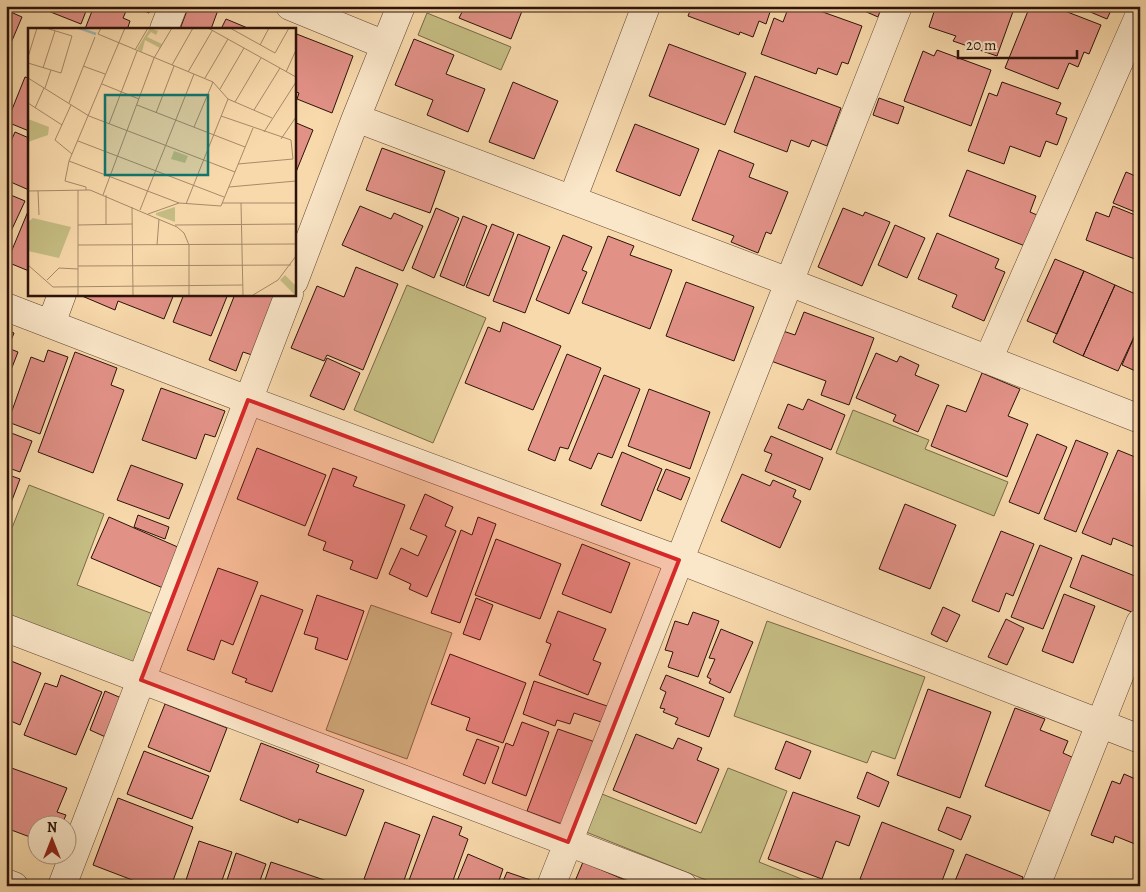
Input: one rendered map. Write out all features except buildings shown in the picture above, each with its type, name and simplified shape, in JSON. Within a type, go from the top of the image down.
[{"type":"street","points":[[164,28],[173,6]]},
{"type":"street","points":[[290,6],[386,44]]},
{"type":"street","points":[[295,278],[401,6]]},
{"type":"street","points":[[572,200],[646,6]]},
{"type":"street","points":[[551,886],[898,6]]},
{"type":"street","points":[[988,360],[1140,14]]},
{"type":"street","points":[[356,118],[788,282],[1140,419]]},
{"type":"street","points":[[51,324],[62,295]]},
{"type":"street","points":[[62,886],[289,295]]},
{"type":"street","points":[[6,307],[248,400],[679,560],[1140,739]]},
{"type":"street","points":[[1036,886],[1140,623]]},
{"type":"street","points":[[6,628],[683,886]]},
{"type":"street","points":[[6,883],[14,886]]},
{"type":"highlighted area","points":[[248,400],[679,560],[568,842],[141,680]]},
{"type":"shaded area","points":[[427,13],[511,47],[501,70],[418,35]]},
{"type":"shaded area","points":[[407,285],[486,318],[433,443],[354,410]]},
{"type":"shaded area","points":[[853,410],[929,440],[925,449],[1008,482],[994,516],[836,453]]},
{"type":"shaded area","points":[[29,485],[104,514],[77,585],[153,614],[134,663],[6,614],[6,543]]},
{"type":"shaded area","points":[[371,605],[452,633],[407,759],[326,730]]},
{"type":"shaded area","points":[[767,621],[925,677],[895,759],[872,751],[867,763],[734,716]]},
{"type":"shaded area","points":[[728,768],[787,791],[759,862],[819,886],[721,886],[586,832],[602,794],[701,833]]}]
